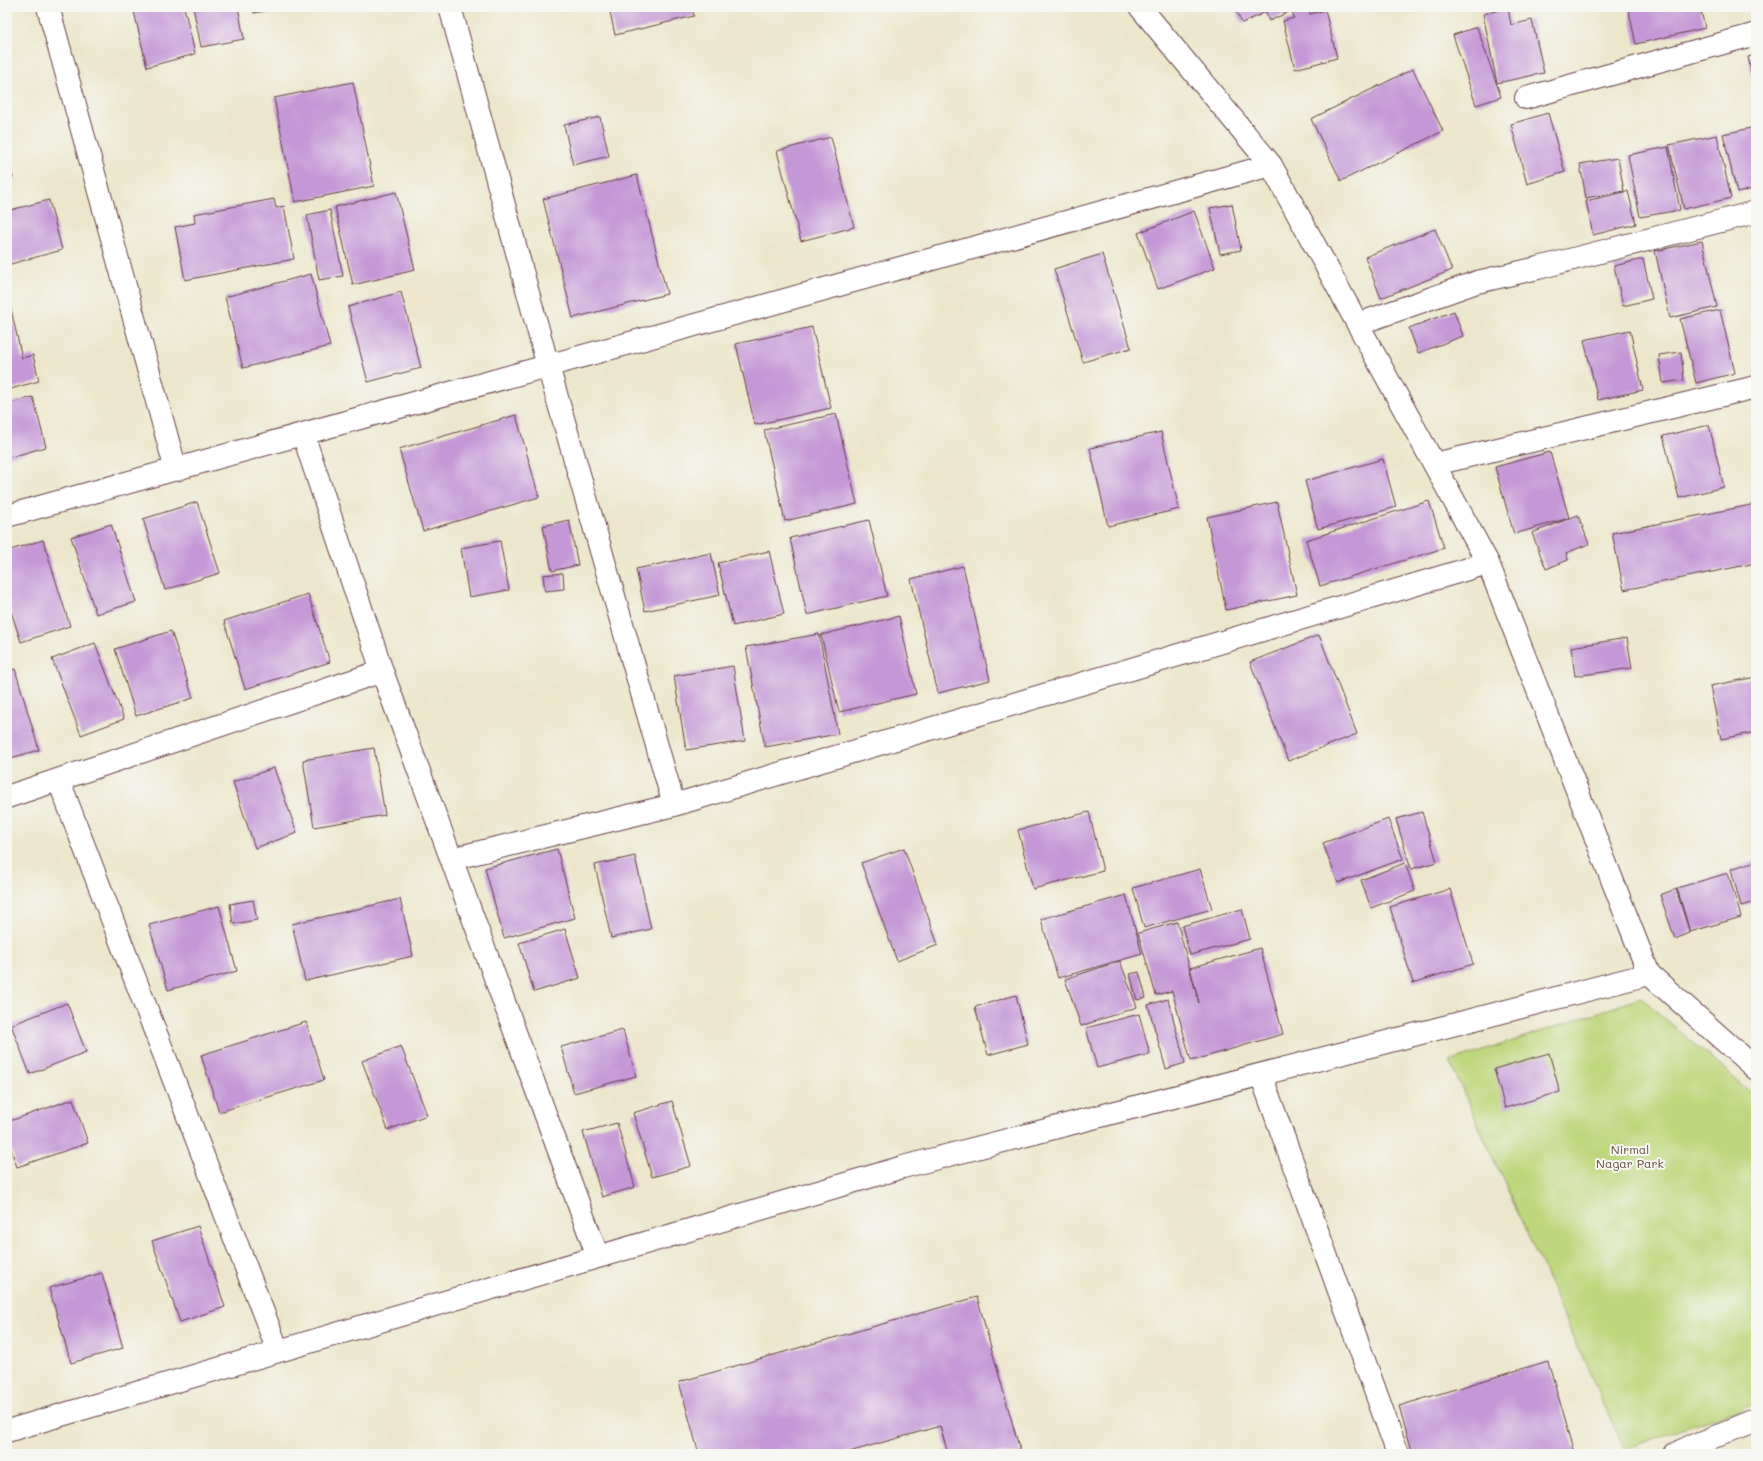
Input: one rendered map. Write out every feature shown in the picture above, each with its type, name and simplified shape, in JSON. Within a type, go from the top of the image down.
[{"type":"street","points":[[48,7],[176,470]]},
{"type":"street","points":[[450,7],[548,366],[674,805]]},
{"type":"street","points":[[1140,7],[1271,166],[1488,563],[1649,974],[1756,1069]]},
{"type":"street","points":[[1526,98],[1756,34]]},
{"type":"street","points":[[7,516],[1271,166]]},
{"type":"street","points":[[1358,324],[1477,282],[1538,268],[1756,212]]},
{"type":"street","points":[[1435,464],[1756,386]]},
{"type":"street","points":[[303,434],[382,671],[598,1257]]},
{"type":"street","points":[[452,859],[674,805],[1488,563]]},
{"type":"street","points":[[7,797],[60,781],[382,671]]},
{"type":"street","points":[[60,781],[278,1351]]},
{"type":"street","points":[[7,1430],[903,1167],[1649,974]]},
{"type":"street","points":[[1261,1075],[1398,1454]]},
{"type":"street","points":[[1673,1454],[1756,1420]]},
{"type":"green space","name":"Nirmal Nagar Park","points":[[1641,998],[1756,1097],[1756,1404],[1624,1449],[1450,1062]]},
{"type":"building","points":[[133,7],[184,7],[195,54],[147,67]]},
{"type":"building","points":[[193,7],[238,7],[244,39],[201,47]]},
{"type":"building","points":[[253,7],[281,7],[281,8],[254,13]]},
{"type":"building","points":[[609,7],[692,7],[694,16],[615,35]]},
{"type":"building","points":[[1234,7],[1286,7],[1289,12],[1269,21],[1266,12],[1242,23]]},
{"type":"building","points":[[1291,7],[1308,7],[1310,14],[1325,10],[1337,58],[1295,69],[1283,21],[1294,18]]},
{"type":"building","points":[[1628,7],[1700,7],[1705,28],[1636,44]]},
{"type":"building","points":[[1508,8],[1511,25],[1532,20],[1544,73],[1497,83],[1483,14]]},
{"type":"building","points":[[1477,27],[1501,97],[1476,105],[1453,35]]},
{"type":"building","points":[[1756,55],[1756,89],[1755,89],[1748,57]]},
{"type":"building","points":[[1413,69],[1443,131],[1341,181],[1311,119]]},
{"type":"building","points":[[353,82],[374,186],[295,202],[274,98]]},
{"type":"building","points":[[1548,113],[1565,172],[1527,184],[1511,124]]},
{"type":"building","points":[[600,117],[609,156],[573,165],[564,125]]},
{"type":"building","points":[[1756,127],[1756,188],[1737,193],[1723,134]]},
{"type":"building","points":[[1717,135],[1731,198],[1684,209],[1669,145]]},
{"type":"building","points":[[831,137],[854,227],[801,241],[777,151]]},
{"type":"building","points":[[1668,147],[1680,210],[1640,217],[1628,155]]},
{"type":"building","points":[[7,157],[13,178],[7,180]]},
{"type":"building","points":[[1618,158],[1624,191],[1586,198],[1580,164]]},
{"type":"building","points":[[637,175],[667,294],[573,318],[543,199]]},
{"type":"building","points":[[1628,191],[1636,224],[1593,235],[1586,201]]},
{"type":"building","points":[[396,192],[415,270],[353,285],[335,207]]},
{"type":"building","points":[[274,199],[276,208],[284,206],[294,259],[185,280],[175,227],[195,223],[194,214]]},
{"type":"building","points":[[49,200],[62,250],[7,265],[7,211]]},
{"type":"building","points":[[1232,204],[1241,250],[1220,254],[1210,208]]},
{"type":"building","points":[[330,210],[343,276],[319,280],[307,215]]},
{"type":"building","points":[[1194,211],[1215,268],[1158,289],[1138,233]]},
{"type":"building","points":[[1435,229],[1452,270],[1381,298],[1365,257]]},
{"type":"building","points":[[1702,241],[1717,307],[1670,318],[1655,251]]},
{"type":"building","points":[[1102,254],[1131,348],[1083,362],[1054,269]]},
{"type":"building","points":[[1643,259],[1652,299],[1623,306],[1614,266]]},
{"type":"building","points":[[311,274],[330,346],[243,368],[225,297]]},
{"type":"building","points":[[401,292],[421,368],[368,382],[348,307]]},
{"type":"building","points":[[8,296],[22,358],[33,355],[39,381],[7,390]]},
{"type":"building","points":[[1720,310],[1735,373],[1696,383],[1680,319]]},
{"type":"building","points":[[1454,311],[1463,336],[1418,353],[1409,328]]},
{"type":"building","points":[[812,327],[831,408],[755,425],[736,344]]},
{"type":"building","points":[[1630,330],[1643,390],[1598,400],[1584,340]]},
{"type":"building","points":[[1681,352],[1684,380],[1663,383],[1659,355]]},
{"type":"building","points":[[33,397],[46,447],[7,458],[7,404]]},
{"type":"building","points":[[836,414],[857,504],[785,521],[764,430]]},
{"type":"building","points":[[516,415],[539,497],[423,531],[399,449]]},
{"type":"building","points":[[1709,425],[1724,487],[1679,498],[1663,436]]},
{"type":"building","points":[[1161,432],[1179,509],[1108,526],[1090,448]]},
{"type":"building","points":[[1550,452],[1569,518],[1514,534],[1495,467]]},
{"type":"building","points":[[1383,459],[1396,507],[1318,529],[1305,481]]},
{"type":"building","points":[[1429,501],[1444,548],[1320,586],[1306,540]]},
{"type":"building","points":[[197,502],[220,573],[165,590],[143,519]]},
{"type":"building","points":[[1277,502],[1297,595],[1226,610],[1207,517]]},
{"type":"building","points":[[1756,504],[1756,563],[1624,590],[1612,533]]},
{"type":"building","points":[[1578,515],[1589,544],[1566,553],[1568,560],[1546,569],[1532,533]]},
{"type":"building","points":[[569,520],[578,565],[552,571],[543,526]]},
{"type":"building","points":[[869,520],[887,596],[807,615],[790,538]]},
{"type":"building","points":[[111,524],[136,602],[96,614],[71,537]]},
{"type":"building","points":[[43,540],[70,626],[21,642],[7,599],[7,551]]},
{"type":"building","points":[[500,541],[509,590],[469,597],[461,548]]},
{"type":"building","points":[[769,551],[784,614],[733,626],[718,563]]},
{"type":"building","points":[[711,553],[720,595],[645,611],[636,569]]},
{"type":"building","points":[[963,566],[990,680],[938,693],[911,579]]},
{"type":"building","points":[[563,573],[564,589],[545,591],[543,575]]},
{"type":"building","points":[[308,594],[330,662],[245,689],[224,621]]},
{"type":"building","points":[[899,616],[916,694],[839,712],[821,635]]},
{"type":"building","points":[[171,631],[193,698],[136,716],[115,649]]},
{"type":"building","points":[[819,634],[838,734],[765,747],[746,647]]},
{"type":"building","points":[[1319,635],[1357,734],[1288,761],[1250,662]]},
{"type":"building","points":[[1627,638],[1632,668],[1575,676],[1571,647]]},
{"type":"building","points":[[95,643],[124,719],[81,735],[52,659]]},
{"type":"building","points":[[733,666],[745,741],[686,750],[674,676]]},
{"type":"building","points":[[15,669],[39,750],[7,759],[7,671]]},
{"type":"building","points":[[1756,677],[1756,732],[1721,739],[1710,686]]},
{"type":"building","points":[[374,748],[385,815],[314,827],[303,760]]},
{"type":"building","points":[[274,768],[297,833],[255,848],[233,782]]},
{"type":"building","points":[[1089,812],[1103,871],[1033,889],[1018,830]]},
{"type":"building","points":[[1422,812],[1437,862],[1411,869],[1396,819]]},
{"type":"building","points":[[1388,819],[1403,859],[1338,883],[1323,843]]},
{"type":"building","points":[[904,848],[938,945],[897,961],[861,863]]},
{"type":"building","points":[[557,849],[575,918],[504,938],[485,868]]},
{"type":"building","points":[[635,856],[651,929],[611,938],[595,865]]},
{"type":"building","points":[[1756,861],[1756,902],[1741,906],[1731,869]]},
{"type":"building","points":[[1405,863],[1415,891],[1371,908],[1361,880]]},
{"type":"building","points":[[1200,869],[1212,909],[1144,928],[1133,888]]},
{"type":"building","points":[[1728,873],[1741,917],[1690,932],[1677,888]]},
{"type":"building","points":[[1450,889],[1473,964],[1413,983],[1390,907]]},
{"type":"building","points":[[1676,889],[1690,933],[1675,939],[1660,895]]},
{"type":"building","points":[[1126,895],[1142,954],[1058,978],[1041,919]]},
{"type":"building","points":[[400,899],[413,956],[305,981],[292,924]]},
{"type":"building","points":[[253,900],[257,920],[233,924],[230,904]]},
{"type":"building","points":[[219,906],[237,971],[168,990],[149,925]]},
{"type":"building","points":[[1242,909],[1250,939],[1190,955],[1182,926]]},
{"type":"building","points":[[1177,922],[1199,1003],[1190,968],[1260,948],[1283,1034],[1191,1061],[1172,991],[1156,995],[1138,933]]},
{"type":"building","points":[[565,929],[580,978],[534,992],[519,943]]},
{"type":"building","points":[[1120,961],[1137,1007],[1081,1026],[1065,979]]},
{"type":"building","points":[[1139,972],[1146,998],[1137,1000],[1130,974]]},
{"type":"building","points":[[1016,995],[1028,1044],[988,1055],[975,1007]]},
{"type":"building","points":[[1168,999],[1185,1063],[1166,1069],[1148,1005]]},
{"type":"building","points":[[67,1003],[86,1052],[30,1074],[11,1025]]},
{"type":"building","points":[[1139,1014],[1150,1054],[1097,1068],[1086,1028]]},
{"type":"building","points":[[306,1022],[324,1080],[219,1112],[201,1055]]},
{"type":"building","points":[[623,1030],[636,1076],[574,1093],[561,1047]]},
{"type":"building","points":[[401,1046],[427,1115],[388,1130],[362,1061]]},
{"type":"building","points":[[1549,1053],[1560,1092],[1505,1108],[1494,1069]]},
{"type":"building","points":[[73,1099],[88,1143],[17,1167],[7,1138],[7,1122]]},
{"type":"building","points":[[672,1101],[691,1166],[652,1177],[633,1113]]},
{"type":"building","points":[[617,1123],[635,1187],[602,1197],[583,1132]]},
{"type":"building","points":[[198,1226],[225,1307],[180,1322],[152,1241]]},
{"type":"building","points":[[102,1273],[123,1348],[71,1363],[49,1288]]},
{"type":"building","points":[[977,1297],[1021,1454],[948,1454],[940,1426],[842,1454],[699,1454],[679,1382]]},
{"type":"building","points":[[1548,1361],[1575,1454],[1413,1454],[1399,1406]]}]
